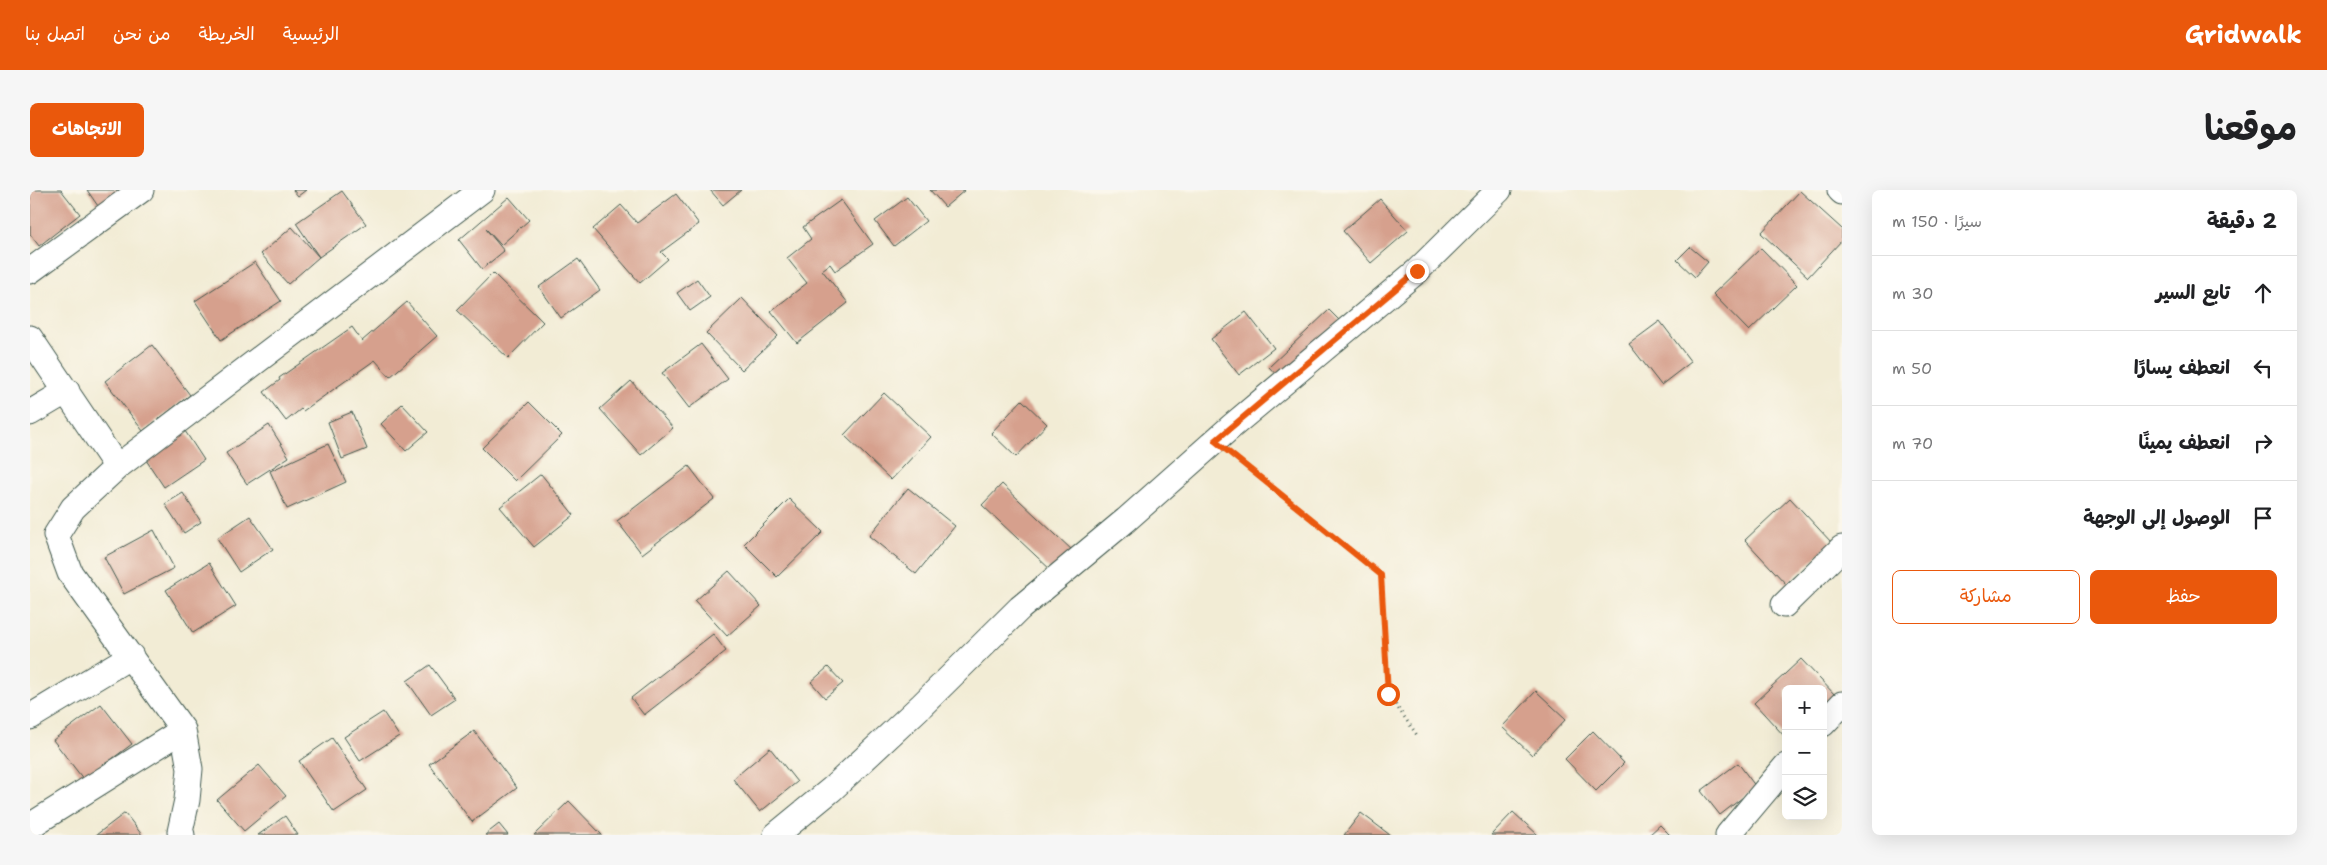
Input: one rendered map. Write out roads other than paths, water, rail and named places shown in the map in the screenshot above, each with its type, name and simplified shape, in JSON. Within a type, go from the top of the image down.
[{"type":"street","points":[[30,271],[141,190]]},
{"type":"street","points":[[180,834],[187,800],[190,769],[183,730],[70,573],[56,535],[73,508],[117,467],[482,190]]},
{"type":"street","points":[[776,835],[832,789],[916,711],[1020,608],[1126,520],[1215,441],[1417,271],[1499,190]]},
{"type":"street","points":[[30,338],[117,467]]},
{"type":"street","points":[[30,413],[66,391]]},
{"type":"street","points":[[1784,605],[1842,548]]},
{"type":"street","points":[[30,717],[131,656]]},
{"type":"street","points":[[1827,720],[1842,704]]},
{"type":"street","points":[[30,826],[183,730]]},
{"type":"street","points":[[1728,835],[1782,771]]}]
